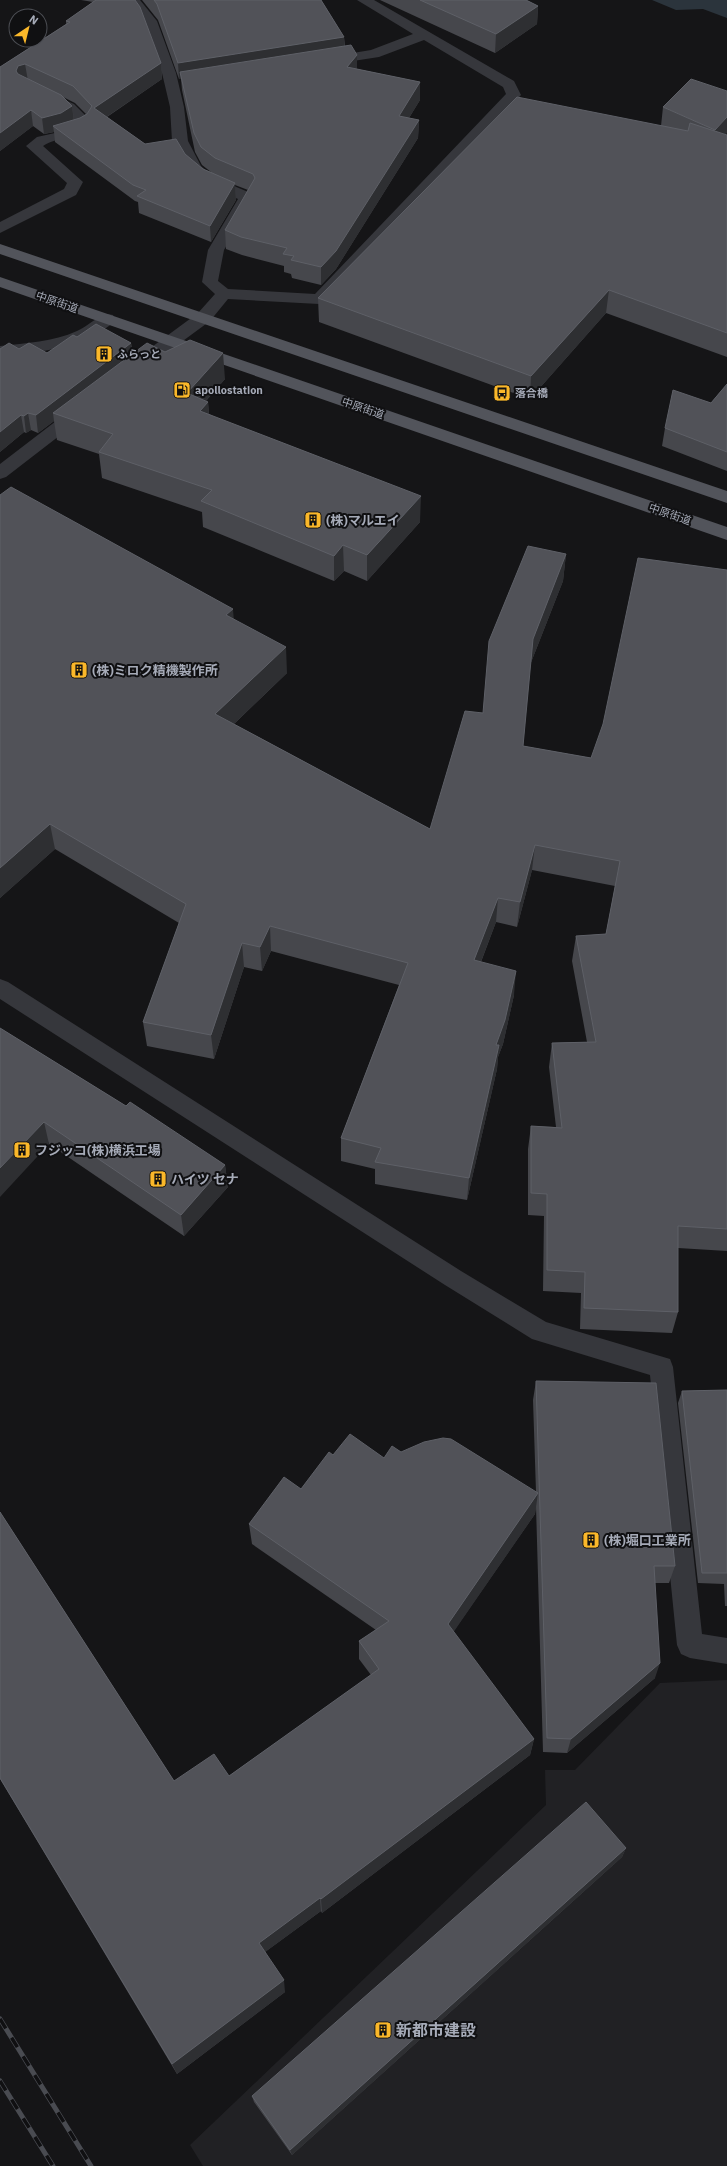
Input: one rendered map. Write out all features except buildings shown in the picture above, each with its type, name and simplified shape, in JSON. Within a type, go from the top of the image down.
[{"type":"main road","points":[[0,249],[204,317],[727,497]]},
{"type":"main road","name":"中原街道","points":[[0,282],[727,534]]},
{"type":"street","points":[[132,0],[150,21],[169,73],[177,107],[180,141],[195,169],[210,182],[248,197],[216,250],[210,282],[224,294],[319,299],[514,95],[509,84],[364,0]]},
{"type":"street","points":[[312,64],[374,54],[425,35]]},
{"type":"street","points":[[172,86],[188,84]]},
{"type":"street","points":[[0,228],[71,192],[75,182],[34,146],[42,140],[69,134],[85,123],[69,107],[34,90]]},
{"type":"street","points":[[126,375],[204,317],[224,294]]},
{"type":"street","points":[[0,351],[50,346],[78,338],[100,326],[107,319]]},
{"type":"street","points":[[0,473],[95,400]]},
{"type":"street","points":[[0,988],[464,1285],[540,1331],[661,1367],[690,1645],[727,1651]]},
{"type":"street","points":[[464,1285],[470,1262]]},
{"type":"shaded area","points":[[652,0],[727,0],[727,18],[703,9],[676,10]]},
{"type":"shaded area","points":[[727,1680],[727,2166],[203,2166],[190,2145],[546,1805],[545,1770],[575,1770],[660,1683]]},
{"type":"railway","points":[[0,2019],[91,2166]]},
{"type":"railway","points":[[0,2081],[53,2166]]},
{"type":"place","name":"ふらっと","points":[[104,354]]},
{"type":"place","name":"apollostation","points":[[182,390]]},
{"type":"place","name":"落合橋","points":[[502,393]]},
{"type":"place","name":"(株)マルエイ","points":[[313,520]]},
{"type":"place","name":"(株)ミロク精機製作所","points":[[79,670]]},
{"type":"place","name":"フジッコ(株)横浜工場","points":[[22,1150]]},
{"type":"place","name":"ハイツ セナ","points":[[158,1179]]},
{"type":"place","name":"(株)堀口工業所","points":[[591,1540]]},
{"type":"place","name":"新都市建設","points":[[383,2030]]}]
